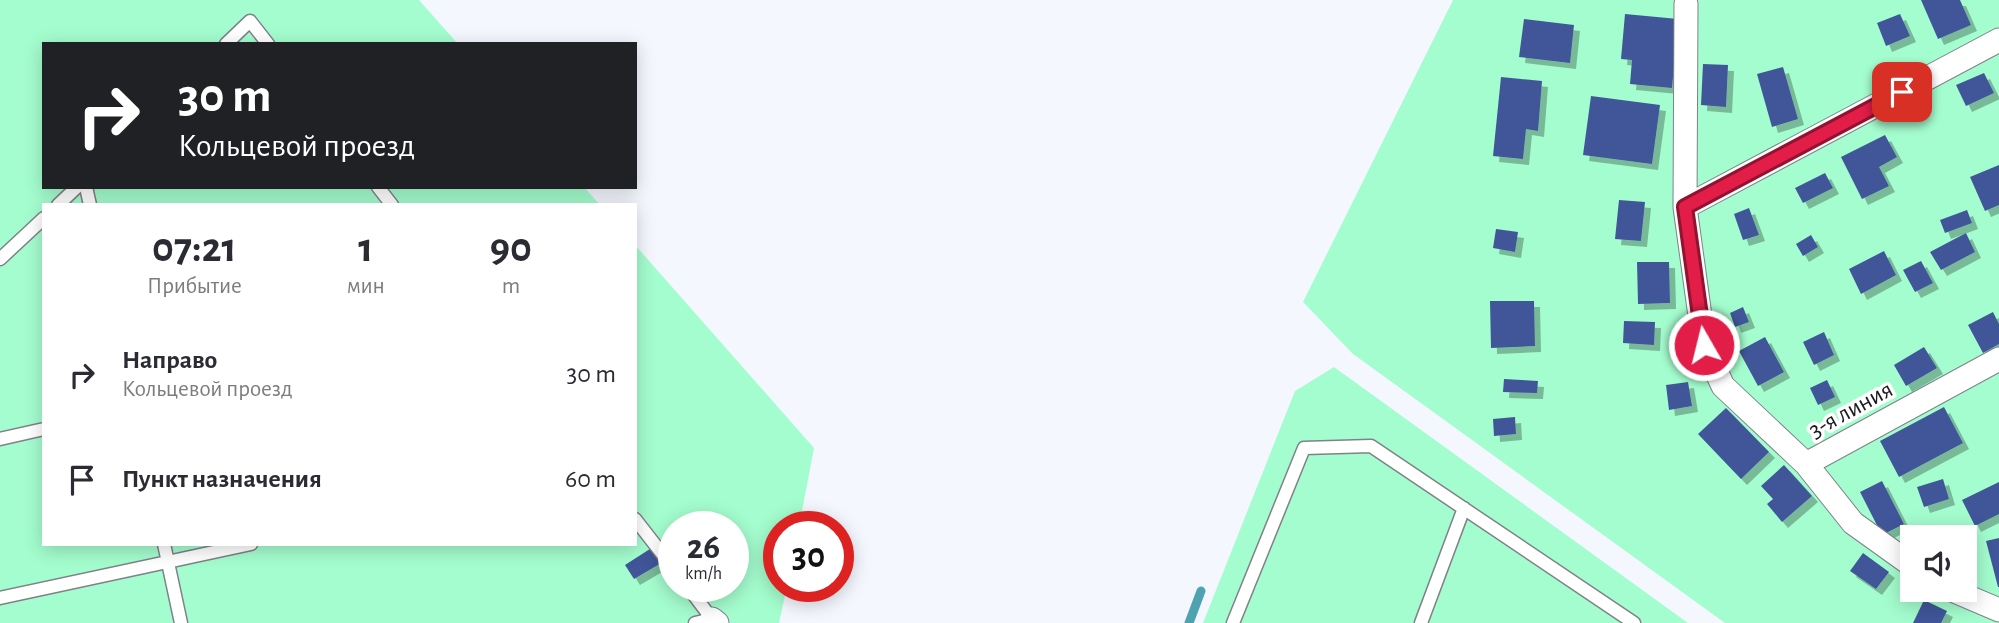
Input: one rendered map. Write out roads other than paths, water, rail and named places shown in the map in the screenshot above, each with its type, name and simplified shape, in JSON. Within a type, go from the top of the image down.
[{"type":"street","name":"3-я линия","points":[[1686,4],[1685,207],[1704,345],[1723,386],[1805,464],[1999,359]]},
{"type":"street","points":[[1685,207],[1999,40]]},
{"type":"street","points":[[1805,464],[1853,523],[1900,557]]},
{"type":"street","points":[[1977,602],[1999,610]]},
{"type":"lane","points":[[228,42],[250,21],[266,42]]},
{"type":"lane","points":[[60,203],[75,189]]},
{"type":"lane","points":[[0,259],[42,220]]},
{"type":"lane","points":[[0,439],[42,429]]},
{"type":"lane","points":[[1233,623],[1304,448],[1371,446],[1634,623]]},
{"type":"lane","points":[[1421,623],[1464,508]]},
{"type":"lane","points":[[637,522],[658,548]]},
{"type":"lane","points":[[164,546],[181,623]]},
{"type":"lane","points":[[0,598],[242,546]]},
{"type":"lane","points":[[697,602],[709,622]]},
{"type":"waterway","points":[[1189,623],[1201,591]]}]
